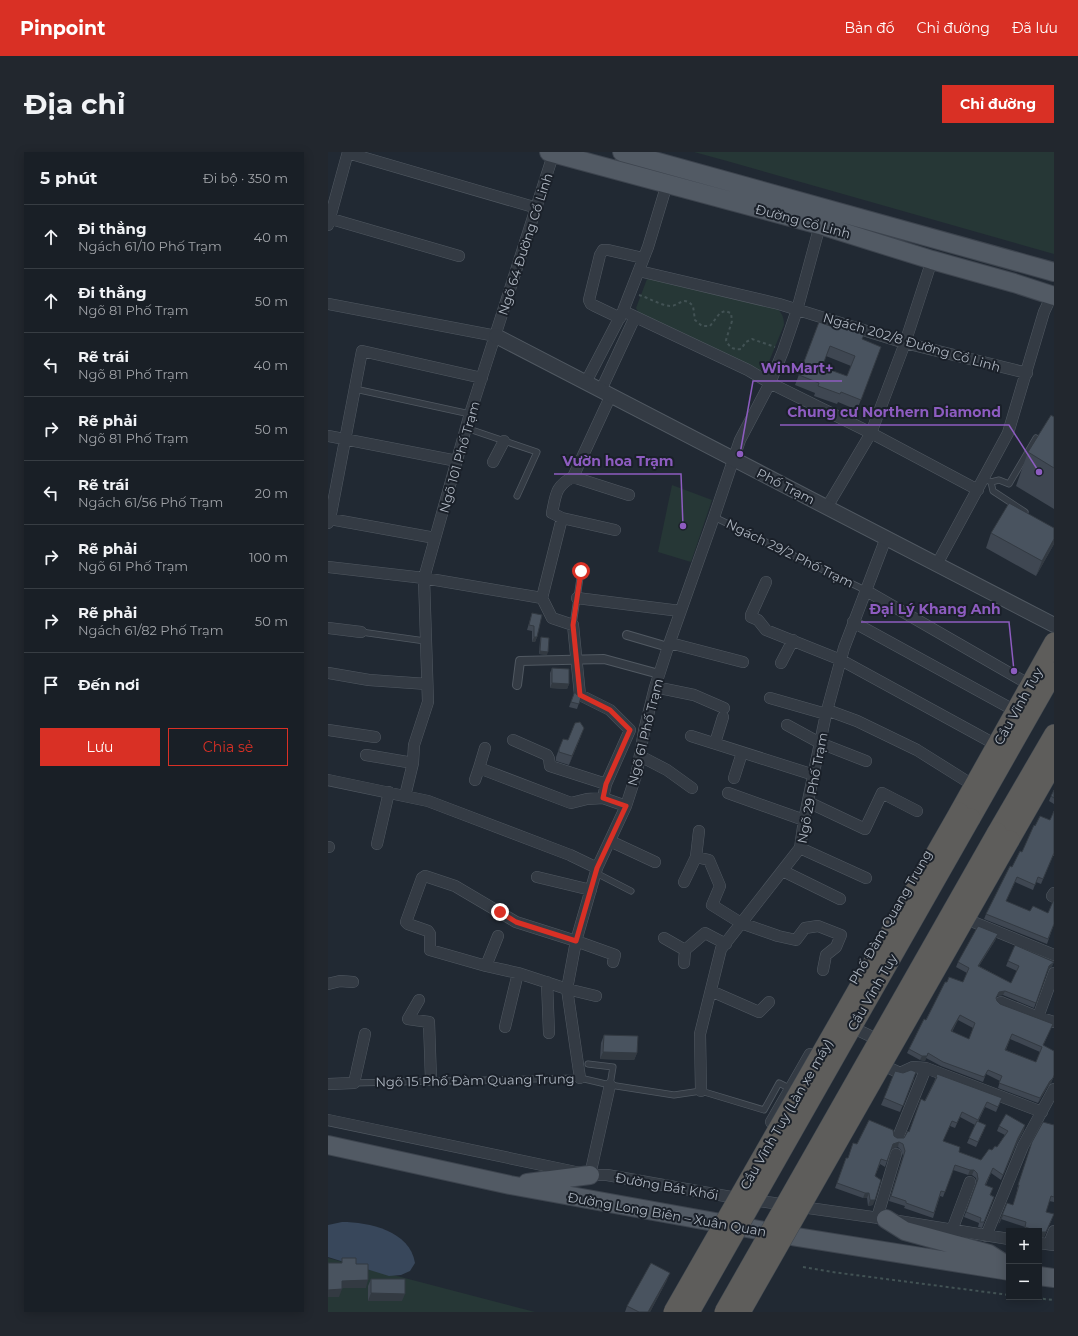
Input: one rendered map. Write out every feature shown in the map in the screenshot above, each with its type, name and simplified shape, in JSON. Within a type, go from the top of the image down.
[{"type":"highway","name":"Cầu Vĩnh Tuy","points":[[690,1312],[1020,709],[1054,642]]},
{"type":"highway","name":"Cầu Vĩnh Tuy","points":[[959,812],[1020,709],[1054,672]]},
{"type":"highway","points":[[724,1312],[1054,734]]},
{"type":"highway","points":[[741,1312],[1054,763]]},
{"type":"highway","name":"Cầu Vĩnh Tuy (Làn xe máy)","points":[[673,1312],[959,812]]},
{"type":"main road","name":"Đường Cổ Linh","points":[[553,152],[820,225],[899,248],[932,260],[1014,283],[1053,292]]},
{"type":"main road","name":"Đường Cổ Linh","points":[[622,152],[1054,272]]},
{"type":"main road","points":[[904,230],[969,260],[1053,292]]},
{"type":"main road","points":[[899,248],[969,260]]},
{"type":"main road","name":"Đường Long Biên – Xuân Quan","points":[[328,1145],[510,1186],[797,1237],[1006,1270]]},
{"type":"main road","points":[[510,1186],[590,1175]]},
{"type":"main road","points":[[882,1219],[905,1231],[989,1254],[1006,1267]]},
{"type":"main road","points":[[1042,1276],[1054,1278]]},
{"type":"street","name":"Ngõ 64 Đường Cổ Linh","points":[[496,336],[537,208],[553,152]]},
{"type":"street","points":[[459,256],[329,221],[348,153],[537,208]]},
{"type":"street","points":[[586,382],[622,315],[639,271],[667,184]]},
{"type":"street","name":"Ngõ 61 Phố Trạm","points":[[580,1078],[567,989],[576,941],[597,870],[626,806],[637,772],[644,731],[655,687],[680,611],[740,440],[770,383],[783,351],[797,310],[820,225]]},
{"type":"street","points":[[643,258],[603,250],[600,255],[589,300],[591,304],[622,315],[635,316],[748,370],[770,383],[871,433],[978,490]]},
{"type":"street","points":[[827,507],[871,433],[905,343],[932,260]]},
{"type":"street","name":"Ngách 202/8 Đường Cổ Linh","points":[[639,271],[779,304],[905,343],[1027,373]]},
{"type":"street","points":[[937,564],[978,490],[988,480],[1008,433],[1044,312],[1053,292]]},
{"type":"street","points":[[328,304],[496,336]]},
{"type":"street","points":[[615,530],[562,518],[552,514],[557,494],[563,482],[573,477],[635,316]]},
{"type":"street","name":"Ngõ 101 Phố Trạm","points":[[405,796],[413,763],[414,745],[428,702],[424,578],[470,414],[496,336]]},
{"type":"street","name":"Phố Trạm","points":[[496,336],[1054,624]]},
{"type":"street","points":[[435,538],[329,521],[362,351],[482,378]]},
{"type":"street","points":[[328,436],[457,462]]},
{"type":"street","points":[[493,462],[504,441]]},
{"type":"street","points":[[573,477],[629,495]]},
{"type":"street","points":[[562,518],[542,598],[552,618],[573,625],[580,695],[610,710],[630,730],[606,784],[603,798]]},
{"type":"street","name":"Ngõ 29 Phố Trạm","points":[[701,1091],[700,1034],[721,949],[800,848],[804,820],[820,743],[840,660],[865,590],[886,538]]},
{"type":"street","points":[[328,567],[424,578],[542,598]]},
{"type":"street","points":[[766,582],[751,615],[751,617],[758,620],[766,630],[840,660],[991,742]]},
{"type":"street","points":[[865,590],[1025,682]]},
{"type":"street","points":[[577,598],[680,611]]},
{"type":"street","points":[[853,622],[1020,709]]},
{"type":"street","points":[[328,628],[361,632]]},
{"type":"street","points":[[627,635],[743,662]]},
{"type":"street","points":[[781,663],[793,640]]},
{"type":"street","name":"Phố Đàm Quang Trung","points":[[731,1197],[789,1088],[832,1017],[991,742],[1020,709],[1025,682],[1054,642]]},
{"type":"street","points":[[517,685],[520,661],[604,659],[659,674]]},
{"type":"street","points":[[328,673],[369,680],[427,684]]},
{"type":"street","points":[[655,687],[694,695],[724,712],[715,743]]},
{"type":"street","points":[[770,698],[827,712],[856,721],[917,750],[968,782]]},
{"type":"street","points":[[787,725],[820,743],[866,761]]},
{"type":"street","points":[[328,730],[375,737]]},
{"type":"street","points":[[691,736],[814,775]]},
{"type":"street","points":[[513,740],[547,755],[550,766],[606,784]]},
{"type":"street","points":[[475,780],[485,748]]},
{"type":"street","points":[[734,778],[742,753]]},
{"type":"street","points":[[366,755],[413,763]]},
{"type":"street","points":[[640,756],[667,770],[692,788]]},
{"type":"street","points":[[479,768],[571,803],[587,799],[603,798],[626,806]]},
{"type":"street","points":[[808,1207],[895,1047],[993,884],[1054,773]]},
{"type":"street","points":[[328,780],[428,801],[570,855],[597,870]]},
{"type":"street","points":[[377,844],[389,792]]},
{"type":"street","points":[[728,793],[804,820]]},
{"type":"street","points":[[808,802],[865,829],[882,793],[917,811]]},
{"type":"street","points":[[684,882],[696,858],[699,831]]},
{"type":"street","points":[[610,841],[656,862]]},
{"type":"street","points":[[800,848],[866,878]]},
{"type":"street","points":[[696,858],[709,860],[720,886],[712,905],[741,923],[778,936],[796,940],[805,928],[818,926],[841,935],[836,947],[826,955],[823,970]]},
{"type":"street","points":[[783,871],[840,899]]},
{"type":"street","points":[[596,996],[567,989],[518,973],[486,966],[430,950],[430,934],[428,931],[408,924],[406,920],[421,880],[425,876],[455,886],[516,922],[615,955],[613,962]]},
{"type":"street","points":[[537,877],[591,890]]},
{"type":"street","points":[[971,921],[1054,956]]},
{"type":"street","points":[[684,963],[685,950],[705,933],[726,944]]},
{"type":"street","points":[[486,966],[498,936]]},
{"type":"street","points":[[664,938],[685,950]]},
{"type":"street","points":[[506,1027],[518,973]]},
{"type":"street","points":[[1038,1017],[1054,973]]},
{"type":"street","points":[[328,984],[340,981],[353,982]]},
{"type":"street","points":[[547,982],[549,1033]]},
{"type":"street","points":[[711,991],[759,1012],[769,1002]]},
{"type":"street","points":[[419,1000],[408,1019],[429,1022],[431,1080]]},
{"type":"street","points":[[1001,1002],[1054,1022]]},
{"type":"street","points":[[832,1017],[868,1036],[895,1047]]},
{"type":"street","points":[[328,1084],[354,1083],[365,1034]]},
{"type":"street","points":[[885,1066],[900,1073],[913,1067],[926,1068],[1042,1112]]},
{"type":"street","points":[[898,1137],[926,1068]]},
{"type":"street","points":[[590,1175],[610,1085]]},
{"type":"street","points":[[986,1236],[1023,1146],[1054,1089]]},
{"type":"street","name":"Đường Bát Khối","points":[[328,1120],[590,1175],[607,1175],[731,1197],[808,1207],[1006,1239]]},
{"type":"street","points":[[882,1219],[896,1154]]},
{"type":"street","points":[[952,1230],[970,1182]]},
{"type":"street","points":[[1047,1244],[1054,1231]]},
{"type":"lane","points":[[354,389],[470,414]]},
{"type":"lane","points":[[466,428],[537,452],[517,496]]},
{"type":"lane","points":[[1028,514],[993,492],[988,480],[999,480],[1009,484],[1036,438],[1054,449]]},
{"type":"lane","name":"Ngách 29/2 Phố Trạm","points":[[714,517],[865,590]]},
{"type":"lane","points":[[573,625],[581,571]]},
{"type":"lane","points":[[361,632],[426,640]]},
{"type":"lane","points":[[597,870],[631,890]]},
{"type":"lane","points":[[588,1064],[613,1067],[610,1085]]},
{"type":"lane","name":"Ngõ 15 Phố Đàm Quang Trung","points":[[354,1083],[431,1080],[580,1078],[610,1085],[674,1095],[701,1091],[764,1110],[779,1083],[789,1088]]},
{"type":"path","points":[[631,291],[669,306],[688,301],[693,306],[695,320],[702,326],[710,326],[720,313],[726,310],[731,313],[732,317],[726,340],[731,348],[741,349],[749,340],[752,339],[783,351]]},
{"type":"path","points":[[803,1266],[832,1272],[1006,1295]]},
{"type":"path","points":[[1042,1299],[1054,1300]]},
{"type":"shaded area","points":[[694,152],[1054,152],[1054,254],[727,161]]},
{"type":"shaded area","points":[[649,277],[774,306],[782,314],[784,325],[768,364],[764,369],[759,371],[640,315],[636,308]]},
{"type":"shaded area","points":[[672,485],[712,500],[691,562],[658,552]]},
{"type":"shaded area","points":[[328,1258],[535,1312],[328,1312]]},
{"type":"water","points":[[342,1222],[353,1222],[376,1227],[387,1230],[397,1236],[412,1252],[415,1263],[410,1271],[401,1275],[389,1276],[328,1257],[328,1225]]},
{"type":"building","points":[[819,322],[838,329],[840,326],[864,335],[862,339],[881,347],[861,400],[841,392],[840,394],[818,386],[819,383],[799,375]],"holes":[[[830,346],[855,356],[847,376],[822,367]]]},
{"type":"building","points":[[1051,415],[1054,417],[1054,468],[1028,452]]},
{"type":"building","points":[[1009,503],[1054,528],[1054,539],[1042,561],[991,533]]},
{"type":"building","points":[[532,613],[542,615],[537,637],[534,637],[534,626],[529,625]]},
{"type":"building","points":[[541,637],[549,638],[548,652],[540,651]]},
{"type":"building","points":[[552,668],[569,669],[569,684],[552,683]]},
{"type":"building","points":[[575,691],[576,694],[581,697],[579,704],[571,702]]},
{"type":"building","points":[[580,722],[584,728],[572,756],[559,752],[563,739],[568,740],[575,723]]},
{"type":"building","points":[[1054,790],[1054,798],[1051,796]]},
{"type":"building","points":[[1054,811],[1054,853],[1043,879],[1038,877],[1035,885],[1017,877],[1006,901],[1030,911],[1033,906],[1048,913],[1054,899],[1054,924],[1048,939],[986,914],[1010,866],[1012,867],[1020,851],[1022,852],[1034,825],[1035,826],[1040,816],[1050,820]]},
{"type":"building","points":[[978,926],[998,934],[978,966],[1011,983],[1019,966],[1008,961],[1015,945],[1054,962],[1049,966],[1036,1003],[1005,991],[999,992],[996,998],[1000,1004],[1053,1024],[1043,1045],[1054,1051],[1054,1075],[1040,1098],[999,1083],[1002,1076],[988,1070],[984,1077],[943,1062],[928,1053],[927,1056],[922,1056],[909,1049],[924,1019],[926,1020],[949,977],[963,982],[969,968],[958,962]],"holes":[[[960,1015],[975,1023],[969,1039],[951,1031]],[[1012,1034],[1042,1047],[1036,1062],[1005,1050]]]},
{"type":"building","points":[[604,1035],[638,1036],[637,1053],[603,1052]]},
{"type":"building","points":[[911,1070],[916,1072],[903,1106],[884,1098],[895,1071],[903,1073]]},
{"type":"building","points":[[937,1074],[1002,1098],[998,1107],[987,1102],[978,1120],[962,1112],[957,1123],[952,1121],[943,1141],[960,1147],[959,1152],[981,1160],[989,1149],[992,1150],[995,1146],[997,1147],[1008,1131],[999,1126],[1006,1114],[1025,1125],[1003,1175],[993,1168],[985,1185],[993,1188],[990,1195],[994,1197],[984,1222],[980,1222],[981,1218],[966,1212],[978,1179],[977,1173],[974,1170],[955,1165],[945,1192],[941,1191],[934,1213],[891,1196],[905,1151],[903,1144],[899,1142],[893,1144],[887,1161],[881,1159],[875,1176],[881,1180],[875,1200],[870,1200],[869,1193],[837,1183],[853,1143],[857,1144],[869,1120],[893,1130],[894,1136],[897,1138],[904,1138],[908,1131],[909,1132],[921,1099],[925,1101],[937,1077]]},
{"type":"building","points":[[977,1121],[986,1125],[978,1142],[969,1138]]},
{"type":"building","points":[[1043,1122],[1054,1125],[1054,1197],[1051,1196],[1046,1212],[1054,1214],[1046,1232],[1042,1232],[1042,1228],[1025,1227],[1026,1222],[1003,1215],[999,1223],[1007,1203],[1013,1205],[1032,1142]]},
{"type":"building","points":[[342,1258],[356,1258],[356,1264],[368,1264],[368,1280],[342,1281],[342,1289],[328,1290],[328,1263],[342,1263]]},
{"type":"building","points":[[651,1263],[670,1273],[648,1312],[639,1312],[627,1306]]},
{"type":"building","points":[[371,1279],[405,1279],[405,1294],[371,1293]]},
{"type":"place","name":"WinMart+","points":[[740,454]]},
{"type":"place","name":"Chung cư Northern Diamond","points":[[1039,472]]},
{"type":"place","name":"Vườn hoa Trạm","points":[[683,526]]},
{"type":"place","name":"Đại Lý Khang Anh","points":[[1014,671]]},
{"type":"route","points":[[500,912],[516,922],[576,941],[597,868],[626,806],[603,798],[606,784],[630,730],[610,710],[580,695],[573,625],[581,571]]}]
